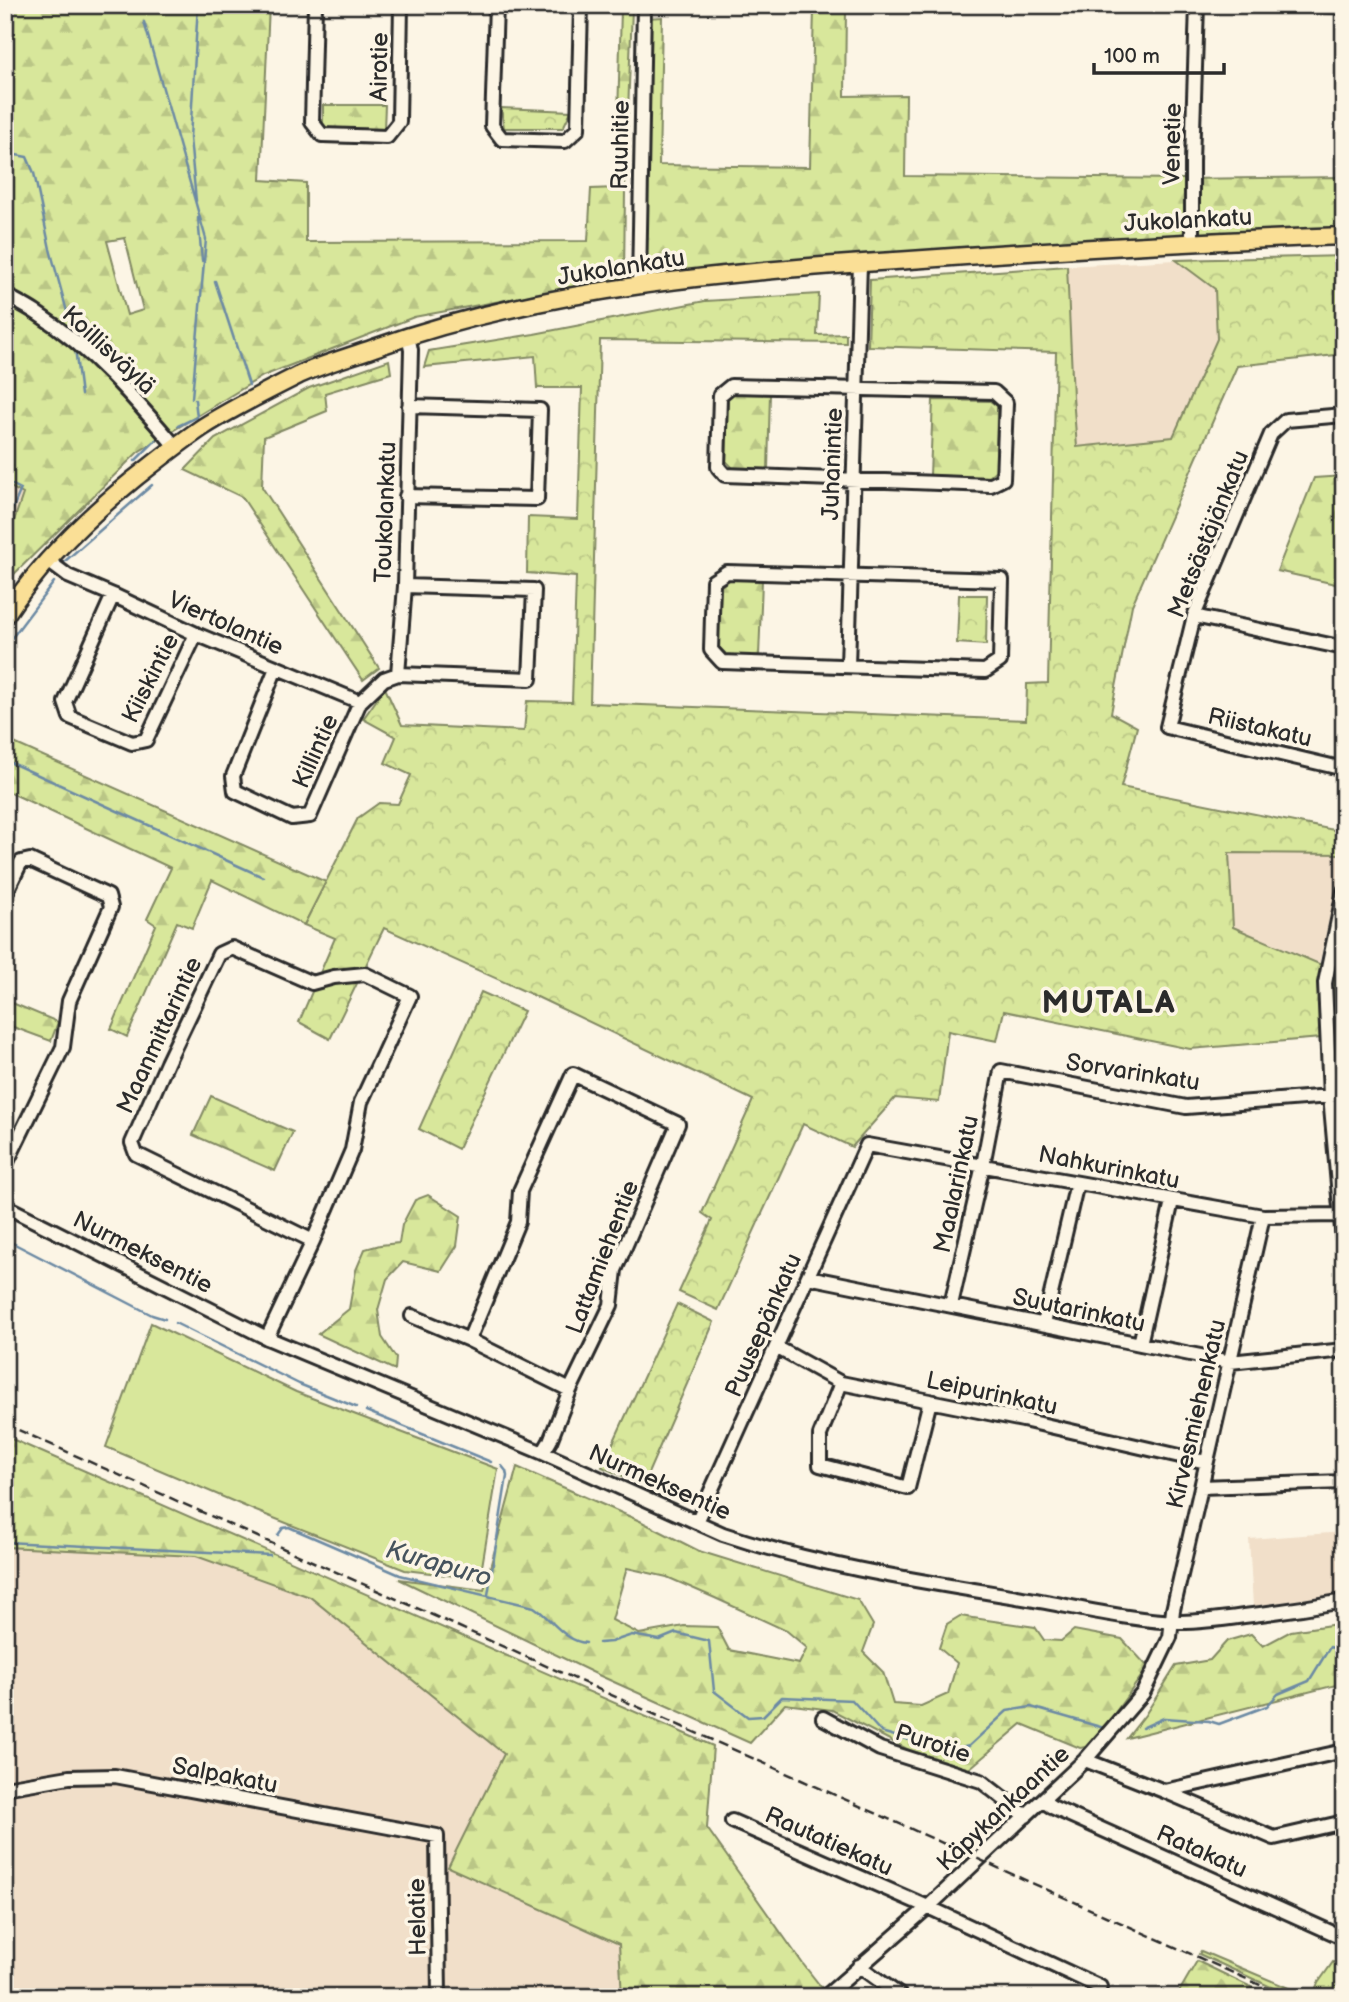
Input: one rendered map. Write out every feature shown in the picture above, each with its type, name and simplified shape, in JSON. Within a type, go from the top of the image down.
[{"type":"main road","name":"Jukolankatu","points":[[5,616],[48,561],[99,507],[175,446],[207,424],[302,373],[408,336],[546,302],[738,273],[1192,242],[1344,236]]},
{"type":"street","name":"Airotie","points":[[315,5],[312,122],[321,135],[387,137],[399,122],[401,5]]},
{"type":"street","points":[[496,5],[492,127],[502,139],[565,141],[578,129],[582,5]]},
{"type":"street","name":"Ruuhitie","points":[[639,286],[643,5]]},
{"type":"street","name":"Venetie","points":[[1192,242],[1197,5]]},
{"type":"street","points":[[1323,5],[1344,6]]},
{"type":"street","name":"Juhanintie","points":[[848,666],[860,263]]},
{"type":"street","name":"Koillisväylä","points":[[5,295],[70,337],[138,402],[175,446]]},
{"type":"street","name":"Toukolankatu","points":[[398,674],[405,586],[411,349],[408,336]]},
{"type":"street","points":[[730,386],[994,392],[1006,404],[1003,479],[991,485],[852,481],[726,475],[718,467],[720,395],[730,386]]},
{"type":"street","points":[[406,496],[537,499],[540,410],[409,406]]},
{"type":"street","name":"Metsästäjänkatu","points":[[1167,727],[1194,616],[1272,434],[1286,420],[1344,415]]},
{"type":"street","name":"Viertolantie","points":[[48,561],[68,576],[196,634],[360,702]]},
{"type":"street","points":[[727,572],[1002,580],[1000,661],[985,671],[848,666],[722,662],[711,650],[713,581],[727,572]]},
{"type":"street","points":[[360,702],[384,679],[398,674],[530,679],[534,590],[405,586]]},
{"type":"street","name":"Kiiskintie","points":[[113,595],[65,702],[70,717],[132,743],[146,740],[196,634]]},
{"type":"street","points":[[1194,616],[1344,648]]},
{"type":"street","name":"Killintie","points":[[276,668],[233,776],[235,791],[292,818],[310,816],[360,702]]},
{"type":"street","name":"Riistakatu","points":[[1167,727],[1344,769]]},
{"type":"street","points":[[5,895],[22,862],[30,860],[108,896],[111,907],[69,1001],[63,1047],[5,1166]]},
{"type":"street","points":[[1344,891],[1325,983],[1330,1096],[1344,1252]]},
{"type":"street","name":"Maanmittarintie","points":[[267,1338],[313,1241],[352,1150],[361,1102],[410,996],[365,974],[334,977],[312,983],[232,948],[219,954],[132,1143],[136,1154],[313,1241]]},
{"type":"street","name":"Sorvarinkatu","points":[[1001,1071],[1186,1107],[1344,1095]]},
{"type":"street","name":"Maalarinkatu","points":[[951,1305],[1001,1071]]},
{"type":"street","name":"Lattamiehentie","points":[[469,1340],[518,1223],[520,1191],[573,1074],[678,1124],[615,1270],[611,1305],[543,1452]]},
{"type":"street","name":"Nahkurinkatu","points":[[867,1145],[1263,1216],[1342,1215]]},
{"type":"street","name":"Puusepänkatu","points":[[696,1522],[867,1145]]},
{"type":"street","points":[[1044,1324],[1077,1183]]},
{"type":"street","points":[[1140,1344],[1172,1201]]},
{"type":"street","name":"Nurmeksentie","points":[[5,1206],[267,1338],[543,1452],[696,1522],[751,1543],[813,1559],[984,1592],[1171,1622],[1207,1621],[1344,1601]]},
{"type":"street","name":"Kirvesmiehenkatu","points":[[1171,1622],[1263,1216]]},
{"type":"street","name":"Suutarinkatu","points":[[808,1277],[1230,1362],[1344,1350]]},
{"type":"street","points":[[412,1316],[469,1340],[570,1390]]},
{"type":"street","name":"Leipurinkatu","points":[[776,1347],[841,1383],[1023,1420],[1206,1462]]},
{"type":"street","points":[[841,1383],[820,1435],[820,1465],[908,1488],[930,1401]]},
{"type":"street","points":[[1201,1487],[1344,1482]]},
{"type":"street","name":"Käpykankaantie","points":[[825,1997],[928,1907],[1085,1760],[1143,1693],[1170,1637],[1171,1622]]},
{"type":"street","name":"Purotie","points":[[822,1718],[880,1748],[981,1781],[1026,1816]]},
{"type":"street","points":[[1164,1791],[1344,1751]]},
{"type":"street","points":[[1085,1760],[1274,1838],[1344,1822]]},
{"type":"street","name":"Salpakatu","points":[[5,1788],[69,1776],[115,1776],[437,1836]]},
{"type":"street","name":"Ratakatu","points":[[1043,1801],[1344,1938]]},
{"type":"street","name":"Rautatiekatu","points":[[732,1821],[928,1907],[1100,1987]]},
{"type":"street","name":"Helatie","points":[[437,1836],[439,1997]]},
{"type":"street","points":[[859,1966],[902,1997]]},
{"type":"shaded area","points":[[1176,260],[1215,289],[1217,339],[1173,438],[1077,447],[1067,266]]},
{"type":"shaded area","points":[[5,484],[23,494],[5,547]]},
{"type":"shaded area","points":[[1229,853],[1344,854],[1319,964],[1233,927]]},
{"type":"shaded area","points":[[1344,1532],[1344,1593],[1253,1606],[1249,1539]]},
{"type":"shaded area","points":[[5,1547],[196,1556],[310,1597],[504,1754],[448,1867],[619,1944],[622,1997],[5,1997]]},
{"type":"green space","points":[[5,5],[269,5],[261,180],[306,183],[306,242],[588,241],[591,189],[616,188],[621,9],[632,8],[624,278],[414,317],[263,376],[138,452],[5,583],[5,547],[23,494],[5,484]],"holes":[[[125,238],[143,310],[127,315],[107,241]]]},
{"type":"green space","points":[[814,9],[846,9],[845,96],[906,95],[905,176],[1182,179],[1344,177],[1344,233],[642,278],[646,18],[662,17],[659,165],[810,167]]},
{"type":"green space","points":[[323,105],[385,105],[384,129],[323,128]]},
{"type":"green space","points":[[501,108],[571,111],[563,128],[504,128]]},
{"type":"green space","points":[[1344,256],[1344,354],[1237,366],[1132,605],[1111,713],[1137,727],[1121,787],[1344,832],[1344,854],[1229,853],[1233,927],[1319,964],[1344,962],[1344,1031],[1322,1033],[1321,1038],[1190,1049],[1004,1011],[997,1041],[948,1031],[939,1102],[895,1098],[852,1147],[803,1124],[718,1310],[679,1292],[712,1220],[702,1213],[753,1100],[533,995],[384,928],[330,1039],[299,1022],[335,938],[304,925],[358,818],[379,803],[398,804],[411,775],[385,763],[396,737],[363,719],[385,688],[402,725],[524,731],[527,701],[572,702],[576,577],[527,573],[528,517],[578,519],[582,388],[537,388],[535,356],[424,367],[429,351],[705,301],[819,294],[817,335],[846,334],[846,343],[600,340],[590,703],[1026,720],[1027,684],[1048,683],[1056,352],[868,346],[870,280],[1067,266],[1077,447],[1173,437],[1217,339],[1215,289],[1176,260]]},
{"type":"green space","points":[[389,360],[391,373],[325,393],[327,411],[264,437],[262,487],[379,668],[363,680],[242,497],[185,470],[215,439],[309,388]]},
{"type":"green space","points":[[735,393],[770,393],[768,470],[733,468],[726,461],[728,397]]},
{"type":"green space","points":[[933,400],[990,401],[997,406],[996,470],[987,478],[930,475]]},
{"type":"green space","points":[[1344,476],[1344,586],[1277,571],[1314,478]]},
{"type":"green space","points":[[731,579],[762,581],[759,656],[727,655],[718,646],[721,586]]},
{"type":"green space","points":[[959,595],[987,595],[986,645],[957,643]]},
{"type":"green space","points":[[5,739],[326,882],[304,925],[212,880],[192,928],[177,922],[127,1037],[111,1029],[156,925],[147,919],[171,868],[5,790]]},
{"type":"green space","points":[[481,992],[524,1011],[458,1149],[419,1129]]},
{"type":"green space","points":[[5,1000],[58,1022],[51,1041],[5,1024]]},
{"type":"green space","points":[[211,1096],[293,1132],[275,1171],[193,1135]]},
{"type":"green space","points":[[428,1195],[461,1216],[457,1246],[441,1271],[403,1262],[387,1279],[378,1310],[382,1337],[396,1358],[395,1370],[318,1334],[349,1309],[356,1270],[365,1249],[399,1243],[402,1225],[415,1200]]},
{"type":"green space","points":[[677,1304],[714,1322],[643,1485],[602,1467]]},
{"type":"green space","points":[[151,1323],[296,1392],[498,1469],[480,1579],[405,1570],[256,1511],[106,1447]]},
{"type":"green space","points":[[5,1436],[713,1746],[707,1828],[829,1997],[622,1997],[619,1944],[448,1867],[504,1754],[310,1597],[196,1556],[5,1547]]},
{"type":"green space","points":[[517,1467],[640,1521],[699,1551],[858,1600],[873,1625],[863,1652],[883,1672],[893,1704],[921,1706],[948,1694],[957,1663],[939,1648],[947,1624],[960,1616],[1035,1627],[1044,1640],[1061,1641],[1074,1630],[1122,1639],[1148,1667],[1091,1746],[1080,1748],[1022,1724],[969,1769],[907,1749],[832,1710],[785,1704],[750,1743],[596,1674],[399,1579],[484,1590]],"holes":[[[627,1568],[667,1577],[787,1631],[807,1648],[799,1664],[729,1650],[717,1627],[684,1626],[639,1634],[612,1620]]]},
{"type":"green space","points":[[1344,1623],[1344,1683],[1127,1738],[1176,1666],[1210,1660],[1227,1641],[1251,1634],[1263,1646],[1291,1631]]},
{"type":"green space","points":[[1201,1951],[1310,1997],[1293,1997],[1199,1954]]},
{"type":"green space","points":[[1197,1961],[1272,1997],[1176,1997]]},
{"type":"green space","points":[[1333,1962],[1344,1967],[1344,1997],[1312,1997],[1318,1983]]},
{"type":"waterway","points":[[196,201],[190,138],[198,5]]},
{"type":"waterway","points":[[144,22],[206,239],[192,398]]},
{"type":"waterway","points":[[5,153],[27,157],[34,173],[50,249],[73,334]]},
{"type":"waterway","points":[[198,218],[202,261]]},
{"type":"waterway","points":[[215,281],[249,385]]},
{"type":"waterway","points":[[75,348],[81,395]]},
{"type":"waterway","points":[[178,426],[197,417],[195,400]]},
{"type":"waterway","points":[[135,461],[157,439]]},
{"type":"waterway","points":[[5,481],[21,489],[5,527]]},
{"type":"waterway","points":[[64,562],[152,485]]},
{"type":"waterway","points":[[5,647],[54,582]]},
{"type":"waterway","points":[[5,760],[263,877]]},
{"type":"waterway","points":[[5,1239],[152,1315],[165,1319]]},
{"type":"waterway","points":[[175,1323],[299,1384],[356,1407]]},
{"type":"waterway","points":[[366,1411],[491,1462]]},
{"type":"waterway","points":[[488,1595],[507,1476],[502,1466]]},
{"type":"waterway","name":"Kurapuro","points":[[278,1535],[283,1528],[289,1527],[400,1575],[534,1607],[565,1634],[586,1643]]},
{"type":"waterway","points":[[5,1542],[270,1555]]},
{"type":"waterway","points":[[599,1643],[632,1635],[659,1640],[676,1633],[709,1641],[714,1691],[748,1717],[763,1716],[782,1697],[852,1700],[881,1732],[947,1751],[969,1746],[1007,1711],[1031,1707],[1104,1728]]},
{"type":"waterway","name":"Kurapuro","points":[[1142,1728],[1164,1718],[1219,1724],[1267,1706],[1278,1694],[1309,1681],[1330,1647],[1344,1650]]},
{"type":"railway","points":[[5,1424],[1287,1997]]},
{"type":"district","name":"MUTALA","points":[[1109,1002]]}]
